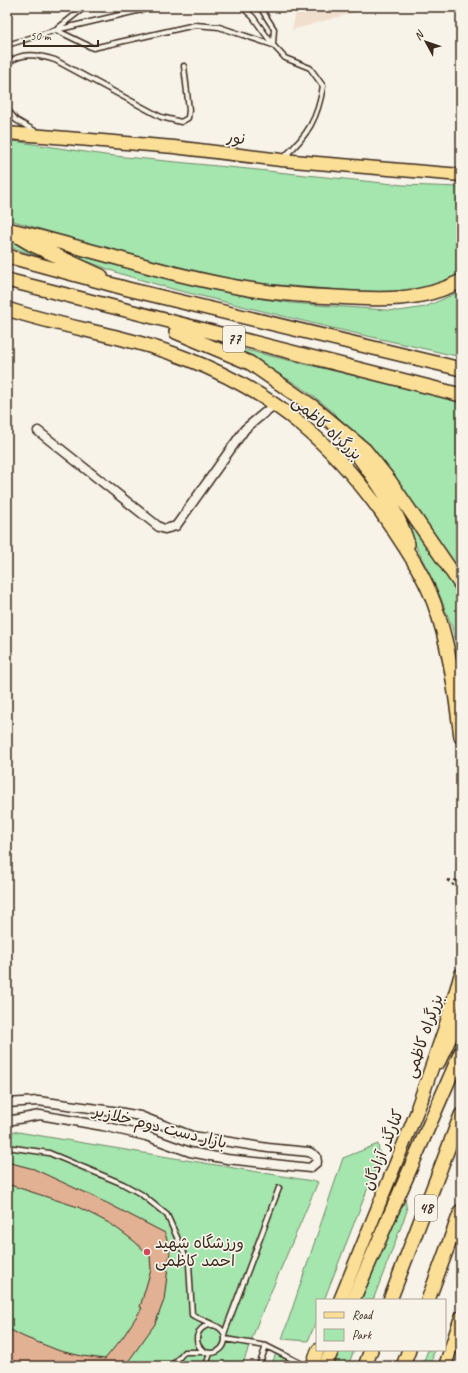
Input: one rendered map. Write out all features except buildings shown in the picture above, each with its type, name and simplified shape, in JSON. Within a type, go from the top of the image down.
[{"type":"highway","points":[[7,229],[175,273],[255,290],[308,296],[396,299],[420,296],[461,281]]},
{"type":"highway","points":[[7,229],[31,244],[128,290]]},
{"type":"highway","name":"77","points":[[7,256],[128,290],[461,369]]},
{"type":"highway","name":"77","points":[[8,281],[114,309],[378,373],[461,395]]},
{"type":"highway","name":"بزرگراه کاظمی","points":[[7,309],[54,323],[150,347],[185,358],[247,387],[275,404],[333,452],[370,495],[413,559],[433,602],[444,633],[450,658],[461,737]]},
{"type":"highway","points":[[114,309],[189,337],[250,363],[312,406],[366,450],[389,480],[461,585]]},
{"type":"highway","points":[[334,424],[380,486],[403,527],[413,559]]},
{"type":"highway","name":"بزرگراه کاظمی","points":[[418,1107],[445,1029],[461,975]]},
{"type":"highway","points":[[353,1299],[461,1052]]},
{"type":"highway","name":"48","points":[[390,1299],[461,1116]]},
{"type":"highway","name":"48","points":[[428,1299],[461,1211]]},
{"type":"highway","points":[[325,1366],[332,1351]]},
{"type":"highway","points":[[365,1366],[371,1351]]},
{"type":"highway","points":[[403,1366],[409,1351]]},
{"type":"main road","name":"نور","points":[[7,133],[174,147],[281,160],[461,175]]},
{"type":"main road","name":"کنارگذر آزادگان","points":[[340,1299],[418,1107],[461,1015]]},
{"type":"main road","points":[[446,1366],[461,1317]]},
{"type":"main road","points":[[312,1366],[318,1351]]},
{"type":"street","points":[[38,431],[160,527],[165,529],[176,526],[245,429],[275,404]]},
{"type":"street","name":"بازار دست دوم خلازیر","points":[[7,1103],[38,1101],[88,1107],[140,1116],[192,1136],[268,1148],[309,1152],[316,1156],[317,1162],[310,1168],[227,1159],[190,1152],[146,1136],[104,1126],[40,1115],[7,1121]]},
{"type":"lane","points":[[56,30],[85,7]]},
{"type":"lane","points":[[7,46],[56,30],[154,7]]},
{"type":"lane","points":[[242,7],[253,17],[285,58],[310,68],[323,86],[320,107],[314,122],[299,143],[281,160]]},
{"type":"lane","points":[[260,7],[274,29],[273,44]]},
{"type":"lane","points":[[56,30],[93,48],[195,25],[219,27],[273,44]]},
{"type":"lane","points":[[7,64],[24,55],[38,54],[55,60],[161,117],[181,122],[188,118],[189,110],[184,66]]},
{"type":"lane","points":[[7,109],[16,120],[42,136]]},
{"type":"lane","points":[[7,1147],[49,1153],[116,1181],[142,1194],[167,1215],[189,1264],[192,1315],[218,1327],[225,1336],[266,1346],[306,1366]]},
{"type":"lane","points":[[172,1366],[184,1352],[215,1353],[222,1348],[225,1336],[279,1188]]},
{"type":"lane","points":[[208,1353],[201,1350],[197,1342],[198,1333],[205,1326],[214,1325]]},
{"type":"lane","points":[[259,1366],[266,1346]]},
{"type":"lane","points":[[206,1366],[208,1353]]},
{"type":"path","points":[[461,881],[447,880],[461,891]]},
{"type":"shaded area","points":[[297,7],[374,7],[292,30]]},
{"type":"green space","points":[[7,140],[105,155],[403,185],[461,187],[461,275],[420,288],[378,293],[240,282],[97,246],[7,219]]},
{"type":"green space","points":[[7,238],[75,268],[7,246]]},
{"type":"green space","points":[[60,251],[250,297],[291,303],[399,311],[425,307],[461,291],[461,357],[336,329],[176,290],[121,274]]},
{"type":"green space","points":[[216,343],[461,401],[461,576],[398,487],[347,425],[315,397],[288,379]]},
{"type":"green space","points":[[382,476],[461,595],[461,667],[452,627],[440,596]]},
{"type":"green space","name":"ورزشگاه شهید احمد کاظمی","points":[[12,1131],[318,1182],[258,1322],[242,1366],[7,1366],[7,1133]]},
{"type":"green space","points":[[378,1144],[380,1157],[324,1299],[316,1299],[316,1321],[308,1341],[282,1339],[343,1158]]},
{"type":"green space","points":[[405,1199],[407,1211],[373,1299],[361,1299]]},
{"type":"green space","points":[[339,1351],[354,1351],[348,1366],[332,1366]]},
{"type":"green space","points":[[428,1351],[434,1351],[431,1366],[422,1366]]},
{"type":"green space","points":[[276,1353],[291,1362],[289,1366],[271,1366]]},
{"type":"place","name":"ورزشگاه شهید احمد کاظمی","points":[[147,1252]]}]
